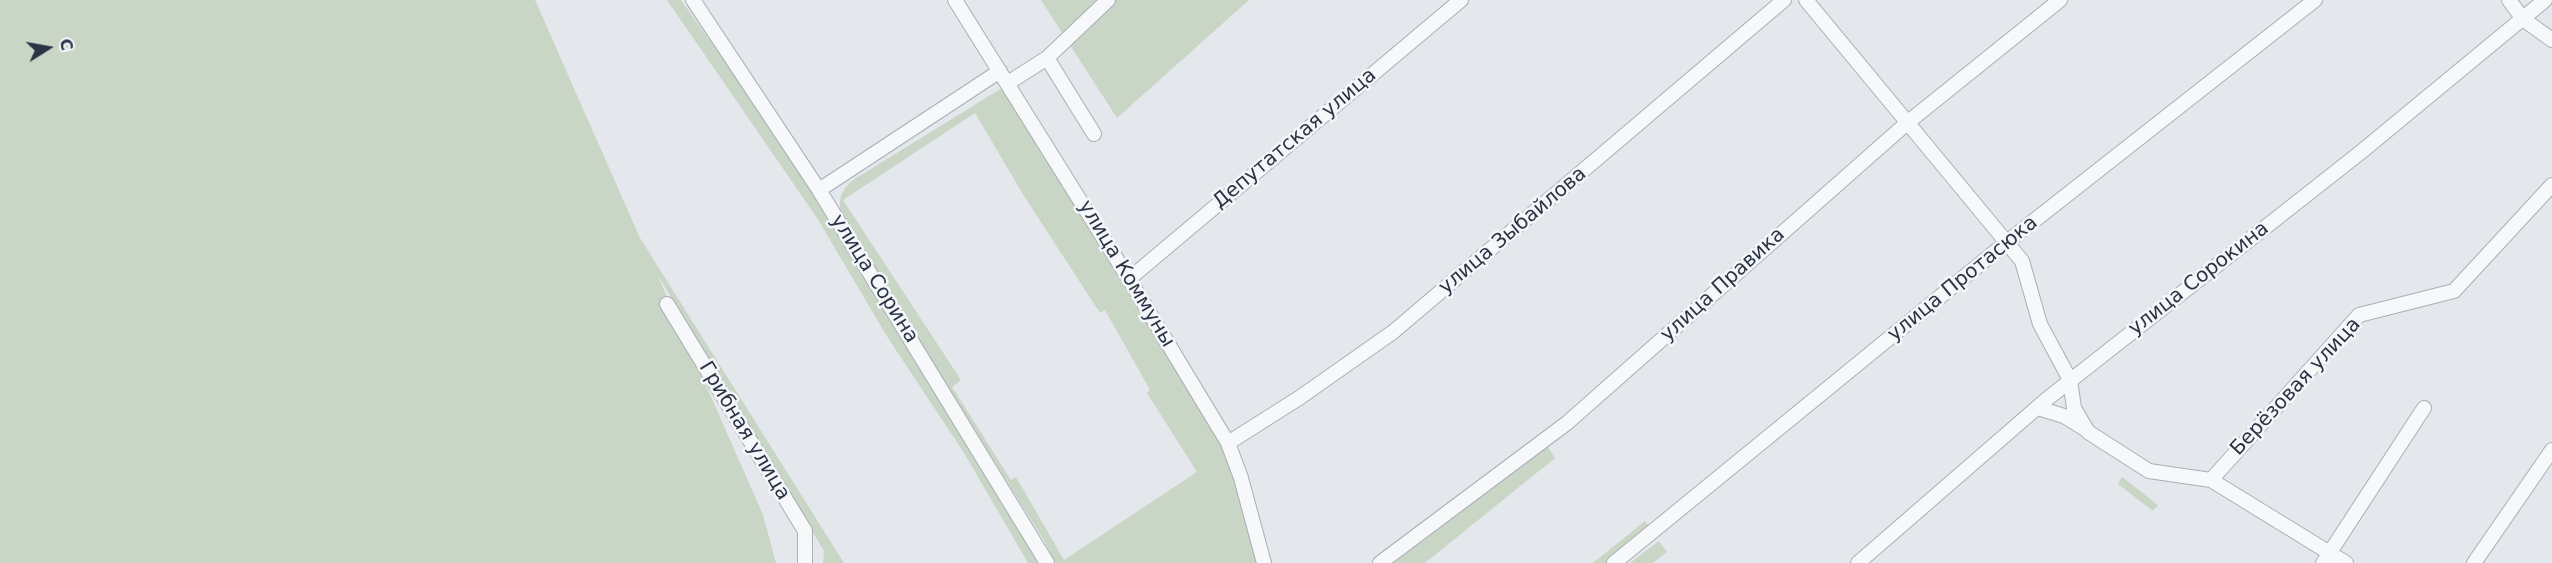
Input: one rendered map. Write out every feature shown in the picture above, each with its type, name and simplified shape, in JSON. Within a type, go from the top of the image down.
[{"type":"street","name":"улица Сорина","points":[[693,0],[819,190],[1047,563]]},
{"type":"street","name":"улица Коммуны","points":[[955,0],[1130,279],[1228,443],[1241,478],[1264,563]]},
{"type":"street","points":[[1088,0],[1095,12]]},
{"type":"street","points":[[1008,83],[1047,58],[1108,0]]},
{"type":"street","name":"Депутатская улица","points":[[1130,279],[1461,0]]},
{"type":"street","name":"улица Зыбайлова","points":[[1228,443],[1299,398],[1393,332],[1784,0]]},
{"type":"street","points":[[1806,0],[2022,261],[2040,324],[2070,380],[2074,408],[2088,432]]},
{"type":"street","name":"улица Правика","points":[[1380,563],[1567,423],[1906,123],[2060,0]]},
{"type":"street","name":"улица Протасюка","points":[[1614,563],[2007,242],[2315,0]]},
{"type":"street","points":[[2509,0],[2523,19],[2552,40]]},
{"type":"street","name":"улица Сорокина","points":[[1858,563],[2070,380],[2361,152],[2546,0]]},
{"type":"street","points":[[1047,58],[1094,134]]},
{"type":"street","points":[[819,190],[1000,71]]},
{"type":"street","name":"Берёзовая улица","points":[[2211,480],[2358,315],[2454,291],[2552,185]]},
{"type":"street","name":"Грибная улица","points":[[667,304],[805,531],[805,563]]},
{"type":"street","points":[[2038,408],[2064,416],[2149,471],[2211,480],[2326,559],[2346,563]]},
{"type":"street","points":[[2326,559],[2424,408]]},
{"type":"street","points":[[2474,563],[2552,450]]},
{"type":"green space","points":[[0,0],[535,0],[640,238],[844,563],[823,563],[824,551],[657,274],[763,515],[776,563],[0,563]]},
{"type":"green space","points":[[667,0],[681,0],[784,145],[1042,563],[1028,563],[964,453],[888,338],[817,218]]},
{"type":"green space","points":[[1041,0],[1249,0],[1117,118]]},
{"type":"green space","points":[[1002,88],[1227,456],[1261,563],[1055,563],[1045,542],[841,218],[841,197],[845,188],[853,180]],"holes":[[[975,113],[1024,196],[1100,313],[1105,310],[1150,390],[1147,393],[1197,472],[1064,560],[1016,477],[1011,480],[952,387],[961,380],[843,200]]]},
{"type":"green space","points":[[1568,430],[1548,447],[1555,458],[1425,563],[1393,563]]},
{"type":"green space","points":[[2122,477],[2158,505],[2153,511],[2118,484]]},
{"type":"green space","points":[[1645,521],[1651,529],[1609,563],[1593,563]]},
{"type":"green space","points":[[1659,541],[1667,552],[1653,563],[1630,563]]}]
